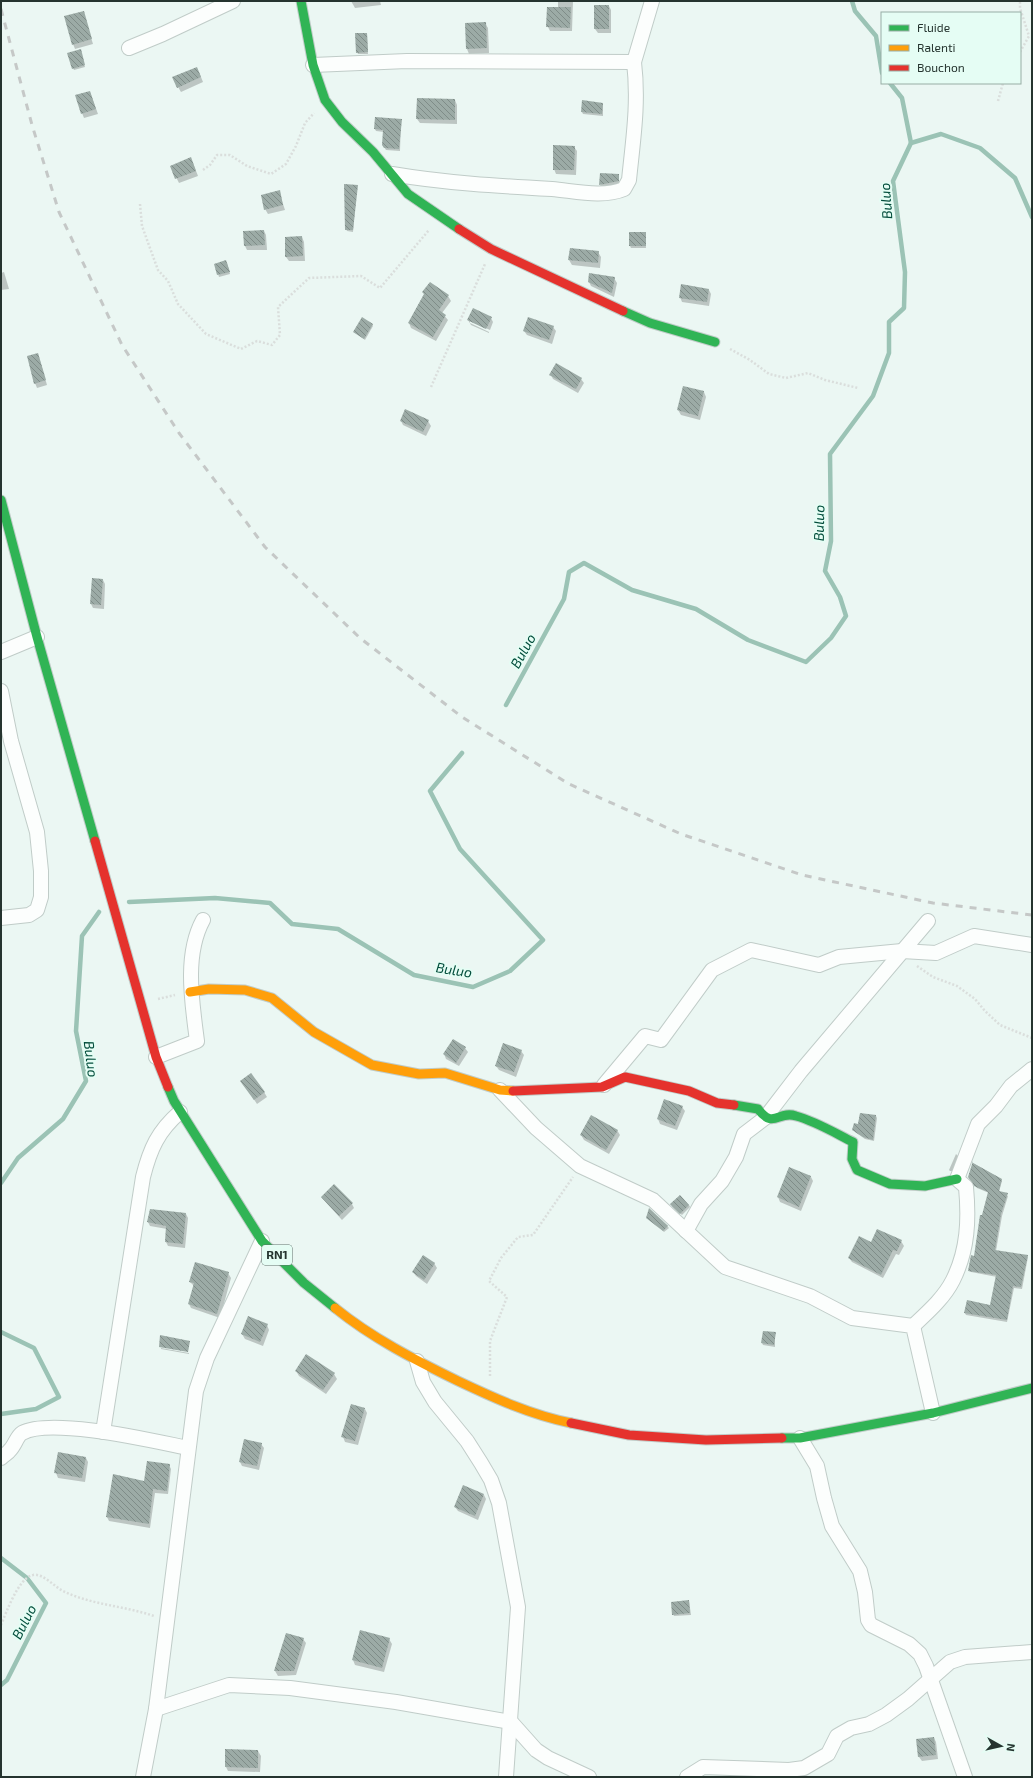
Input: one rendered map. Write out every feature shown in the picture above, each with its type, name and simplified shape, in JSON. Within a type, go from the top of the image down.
[{"type":"main road","points":[[301,1],[313,65],[325,100],[342,122],[392,174],[408,194],[439,217],[491,249],[650,323],[715,342]]},
{"type":"main road","name":"RN1","points":[[1,500],[37,638],[156,1057],[180,1112],[262,1241],[304,1283],[349,1319],[417,1361],[490,1396],[546,1418],[629,1435],[706,1440],[800,1438],[933,1413],[1032,1388]]},
{"type":"main road","points":[[190,992],[209,989],[245,990],[272,998],[314,1032],[372,1065],[419,1074],[445,1073],[500,1090],[523,1092],[602,1087],[626,1077],[689,1091],[716,1103],[758,1109],[765,1118],[773,1120],[782,1116],[795,1115],[853,1142],[852,1159],[857,1170],[890,1184],[925,1186],[957,1179]]},
{"type":"street","points":[[129,48],[163,34],[233,1]]},
{"type":"street","points":[[392,174],[431,180],[558,190],[614,193],[624,189],[629,180],[635,118],[637,91],[634,62],[652,1]]},
{"type":"street","points":[[313,65],[406,61],[634,62]]},
{"type":"street","points":[[1,652],[37,638]]},
{"type":"street","points":[[1,691],[11,741],[37,832],[42,871],[41,897],[36,910],[30,915],[1,918]]},
{"type":"street","points":[[156,1057],[197,1041],[190,992],[195,934],[203,920]]},
{"type":"street","points":[[686,1231],[702,1204],[722,1181],[736,1157],[744,1134],[765,1118],[801,1071],[928,921]]},
{"type":"street","points":[[602,1087],[645,1036],[661,1040],[712,970],[751,950],[819,965],[839,957],[902,951],[936,953],[974,936],[1032,945]]},
{"type":"street","points":[[914,1326],[938,1302],[953,1280],[966,1241],[969,1215],[966,1187],[957,1179],[978,1124],[996,1106],[1011,1086],[1032,1069]]},
{"type":"street","points":[[500,1090],[536,1128],[580,1166],[653,1200],[724,1267],[810,1296],[852,1318],[914,1326]]},
{"type":"street","points":[[103,1432],[143,1177],[149,1154],[157,1138],[167,1123],[180,1112]]},
{"type":"street","points":[[144,1777],[156,1708],[196,1391],[207,1358],[262,1241]]},
{"type":"street","points":[[914,1326],[933,1413]]},
{"type":"street","points":[[417,1361],[423,1382],[435,1402],[467,1441],[481,1463],[491,1480],[499,1503],[518,1607],[506,1777]]},
{"type":"street","points":[[1,1458],[10,1450],[20,1434],[28,1430],[50,1428],[103,1432],[188,1448]]},
{"type":"street","points":[[800,1438],[817,1466],[832,1526],[860,1570],[865,1592],[868,1620],[874,1628],[899,1638],[915,1648],[926,1666],[965,1777]]},
{"type":"street","points":[[687,1777],[703,1767],[789,1770],[804,1768],[828,1754],[836,1736],[851,1728],[869,1724],[886,1715],[908,1699],[930,1678],[950,1662],[958,1658],[1032,1652]]},
{"type":"street","points":[[156,1708],[229,1685],[290,1688],[396,1702],[511,1722],[536,1750],[548,1758],[589,1777]]},
{"type":"path","points":[[1020,1],[1020,8],[1029,36],[1021,50]]},
{"type":"path","points":[[998,101],[1003,84]]},
{"type":"path","points":[[203,170],[210,165],[217,155],[230,155],[247,166],[270,174],[286,164],[296,146],[304,123],[325,100]]},
{"type":"path","points":[[140,204],[142,226],[158,270],[168,281],[178,304],[206,334],[241,348],[257,341],[272,345],[280,335],[278,308],[309,278],[361,276],[380,288],[439,217]]},
{"type":"path","points":[[431,387],[469,304],[491,249]]},
{"type":"path","points":[[715,342],[750,360],[769,374],[786,378],[808,373],[825,380],[858,388]]},
{"type":"path","points":[[902,951],[910,955],[917,966],[933,977],[957,986],[975,999],[1000,1025],[1032,1038]]},
{"type":"path","points":[[140,1003],[190,992]]},
{"type":"path","points":[[490,1396],[490,1341],[507,1297],[489,1281],[501,1258],[518,1237],[533,1235],[580,1166]]},
{"type":"path","points":[[1,1625],[8,1607],[22,1582],[32,1575],[39,1575],[54,1587],[78,1597],[166,1620]]},
{"type":"building","points":[[594,5],[609,5],[609,29],[594,29]]},
{"type":"building","points":[[547,7],[571,7],[570,28],[546,27]]},
{"type":"building","points":[[84,11],[92,39],[72,45],[64,16]]},
{"type":"building","points":[[486,22],[487,48],[466,49],[465,23]]},
{"type":"building","points":[[355,33],[367,33],[368,52],[356,53]]},
{"type":"building","points":[[81,49],[85,65],[72,69],[67,53]]},
{"type":"building","points":[[197,67],[201,77],[177,88],[172,77]]},
{"type":"building","points":[[90,91],[96,109],[81,114],[75,95]]},
{"type":"building","points":[[417,98],[455,99],[455,120],[416,119]]},
{"type":"building","points":[[582,100],[603,103],[602,114],[581,112]]},
{"type":"building","points":[[375,117],[402,119],[399,149],[384,148],[382,145],[383,130],[374,129]]},
{"type":"building","points":[[553,145],[575,146],[574,170],[553,170]]},
{"type":"building","points":[[191,157],[196,171],[175,179],[170,166]]},
{"type":"building","points":[[600,173],[619,174],[619,181],[599,185]]},
{"type":"building","points":[[344,184],[358,185],[353,230],[345,230]]},
{"type":"building","points":[[280,190],[283,205],[264,210],[261,195]]},
{"type":"building","points":[[264,230],[265,245],[244,246],[243,231]]},
{"type":"building","points":[[629,232],[646,232],[646,246],[629,246]]},
{"type":"building","points":[[302,236],[303,256],[285,257],[285,237]]},
{"type":"building","points":[[570,248],[599,251],[598,263],[568,260]]},
{"type":"building","points":[[226,260],[230,272],[217,275],[214,264]]},
{"type":"building","points":[[589,273],[615,277],[612,293],[588,282]]},
{"type":"building","points":[[430,282],[449,295],[439,310],[446,315],[433,337],[408,323],[424,294],[422,292]]},
{"type":"building","points":[[681,284],[709,289],[707,302],[679,298]]},
{"type":"building","points":[[473,308],[492,317],[486,329],[467,320]]},
{"type":"building","points":[[362,317],[373,324],[364,339],[353,332]]},
{"type":"building","points":[[528,317],[554,326],[549,340],[523,331]]},
{"type":"building","points":[[38,353],[46,380],[34,384],[27,356]]},
{"type":"building","points":[[556,363],[582,378],[576,389],[549,375]]},
{"type":"building","points":[[683,386],[704,391],[698,416],[677,410]]},
{"type":"building","points":[[405,409],[429,420],[423,432],[400,421]]},
{"type":"building","points":[[92,578],[103,579],[101,605],[90,604]]},
{"type":"building","points":[[453,1039],[466,1047],[456,1063],[443,1054]]},
{"type":"building","points":[[503,1043],[522,1050],[514,1072],[495,1066]]},
{"type":"building","points":[[251,1073],[265,1092],[254,1100],[240,1081]]},
{"type":"building","points":[[664,1099],[683,1106],[675,1126],[657,1119]]},
{"type":"building","points":[[860,1113],[876,1115],[873,1140],[863,1137],[852,1130],[854,1123],[858,1124]]},
{"type":"building","points":[[591,1115],[618,1130],[606,1150],[580,1135]]},
{"type":"building","points":[[973,1161],[973,1163],[1002,1179],[999,1191],[1008,1193],[1001,1214],[995,1250],[1028,1255],[1021,1287],[1013,1286],[1007,1320],[964,1313],[967,1300],[990,1305],[996,1275],[968,1271],[971,1255],[974,1256],[980,1215],[982,1215],[988,1192],[974,1186],[968,1177]]},
{"type":"building","points":[[789,1167],[811,1176],[799,1207],[777,1197]]},
{"type":"building","points":[[334,1184],[353,1203],[339,1216],[321,1197]]},
{"type":"building","points":[[680,1195],[689,1205],[680,1214],[670,1204]]},
{"type":"building","points":[[649,1208],[668,1226],[663,1231],[646,1218]]},
{"type":"building","points":[[150,1209],[186,1213],[183,1244],[165,1242],[166,1226],[147,1222]]},
{"type":"building","points":[[877,1229],[902,1240],[897,1251],[893,1250],[881,1275],[848,1258],[859,1236],[871,1242]]},
{"type":"building","points":[[423,1255],[435,1263],[424,1280],[412,1272]]},
{"type":"building","points":[[195,1262],[229,1272],[217,1314],[188,1304],[194,1283],[189,1282]]},
{"type":"building","points":[[248,1316],[268,1324],[260,1342],[241,1334]]},
{"type":"building","points":[[763,1331],[776,1332],[774,1345],[761,1343]]},
{"type":"building","points":[[160,1335],[190,1341],[188,1352],[159,1347]]},
{"type":"building","points":[[306,1354],[335,1373],[323,1390],[295,1371]]},
{"type":"building","points":[[351,1404],[365,1408],[355,1441],[341,1437]]},
{"type":"building","points":[[244,1439],[262,1443],[257,1466],[239,1462]]},
{"type":"building","points":[[58,1452],[86,1457],[82,1478],[54,1473]]},
{"type":"building","points":[[147,1461],[170,1464],[167,1491],[153,1489],[149,1524],[106,1517],[113,1474],[144,1481]]},
{"type":"building","points":[[463,1485],[484,1494],[475,1516],[454,1507]]},
{"type":"building","points":[[689,1600],[690,1613],[672,1615],[671,1602]]},
{"type":"building","points":[[360,1630],[390,1638],[382,1668],[352,1660]]},
{"type":"building","points":[[286,1633],[304,1638],[294,1671],[274,1671]]},
{"type":"building","points":[[934,1737],[936,1755],[918,1757],[916,1739]]},
{"type":"building","points":[[225,1749],[258,1750],[258,1768],[225,1767]]},
{"type":"waterway","points":[[852,1],[855,11],[876,36],[881,67]]},
{"type":"waterway","points":[[891,84],[902,98],[911,143]]},
{"type":"waterway","name":"Buluo","points":[[506,705],[564,599],[569,572],[584,563],[632,590],[696,609],[748,640],[806,662],[831,638],[846,616],[840,597],[825,571],[831,541],[830,454],[873,396],[889,353],[889,322],[904,308],[905,272],[893,181],[911,143],[941,134],[980,148],[1015,178],[1032,217]]},
{"type":"waterway","name":"Buluo","points":[[129,902],[215,898],[270,903],[292,924],[338,929],[414,975],[473,987],[510,971],[543,940],[460,849],[430,791],[462,753]]},
{"type":"waterway","name":"Buluo","points":[[1,1183],[18,1158],[63,1119],[86,1081],[76,1031],[82,936],[99,912]]},
{"type":"waterway","name":"Buluo","points":[[1,1332],[34,1348],[59,1397],[36,1409],[1,1414]]},
{"type":"waterway","name":"Buluo","points":[[1,1558],[27,1578],[46,1603],[7,1680],[1,1685]]},
{"type":"railway","points":[[1,9],[32,125],[59,212],[122,345],[179,433],[265,547],[360,638],[462,717],[569,784],[681,834],[802,875],[933,903],[1032,915]]},
{"type":"traffic: fast","points":[[301,1],[313,65],[325,100],[342,122],[373,152],[408,194],[459,229]]},
{"type":"traffic: fast","points":[[623,311],[650,323],[715,342]]},
{"type":"traffic: fast","points":[[1,500],[37,637],[95,841]]},
{"type":"traffic: fast","points":[[168,1087],[174,1101],[262,1241],[304,1283],[335,1308]]},
{"type":"traffic: fast","points":[[734,1105],[758,1109],[763,1115],[772,1119],[785,1115],[796,1116],[832,1131],[853,1142],[852,1159],[857,1170],[890,1184],[925,1186],[957,1179]]},
{"type":"traffic: fast","points":[[782,1438],[800,1438],[933,1413],[1032,1388]]},
{"type":"traffic: slow","points":[[190,992],[209,989],[245,990],[272,998],[314,1032],[372,1065],[419,1074],[445,1073],[500,1090],[513,1091]]},
{"type":"traffic: slow","points":[[335,1308],[379,1339],[410,1357],[458,1381],[527,1411],[571,1423]]},
{"type":"traffic: jam","points":[[459,229],[491,249],[623,311]]},
{"type":"traffic: jam","points":[[95,841],[156,1057],[168,1087]]},
{"type":"traffic: jam","points":[[513,1091],[602,1087],[625,1077],[689,1091],[717,1103],[734,1105]]},
{"type":"traffic: jam","points":[[571,1423],[629,1435],[706,1440],[782,1438]]}]
